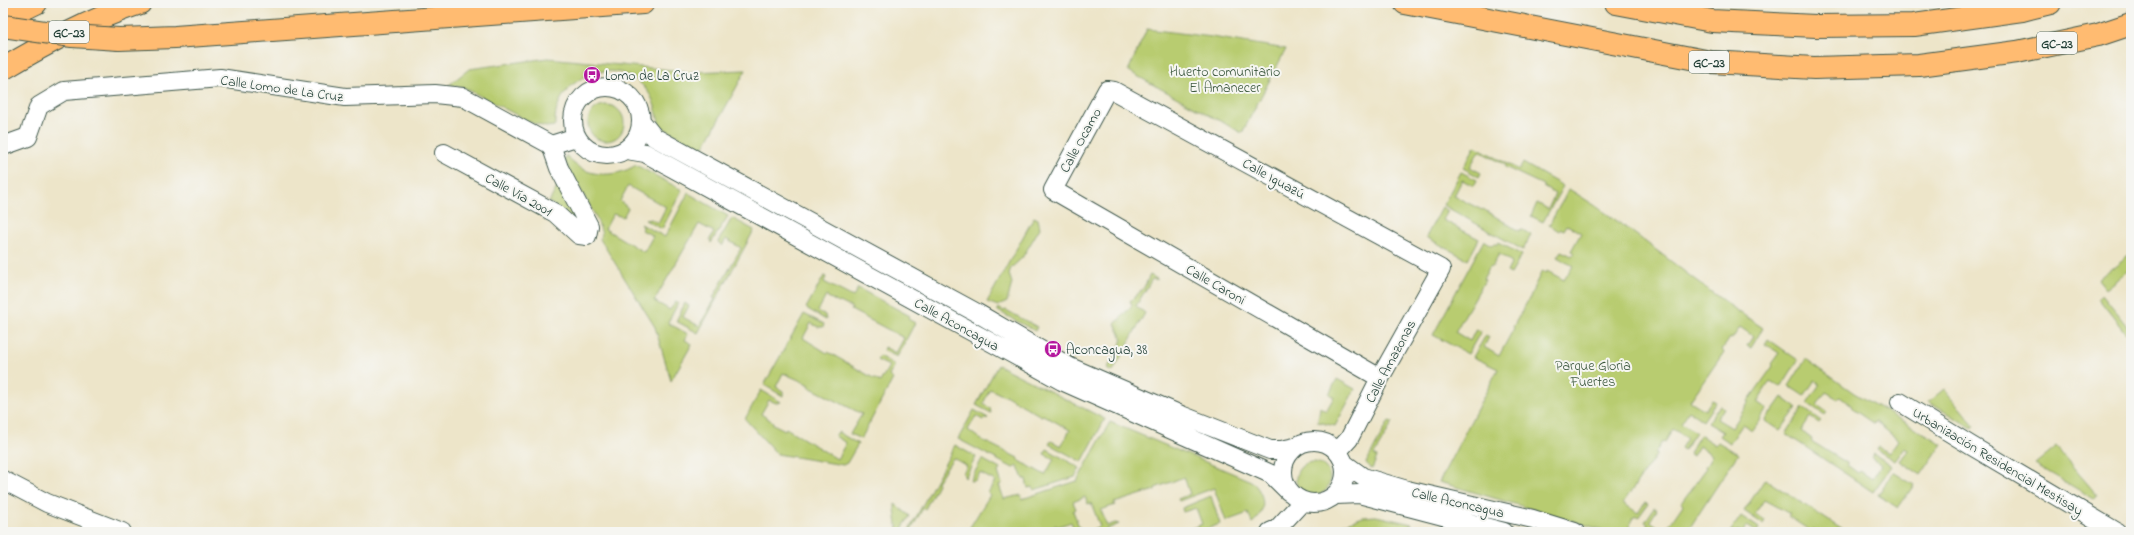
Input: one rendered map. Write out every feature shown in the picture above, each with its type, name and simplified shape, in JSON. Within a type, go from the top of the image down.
[{"type":"highway","points":[[3,19],[36,3]]},
{"type":"highway","name":"GC-23","points":[[3,69],[49,42],[114,12],[140,3]]},
{"type":"highway","points":[[3,26],[72,36],[118,39],[175,37],[644,3]]},
{"type":"highway","name":"GC-23","points":[[1405,3],[1710,62],[1814,68],[1919,65],[2017,52],[2098,35],[2131,24]]},
{"type":"highway","points":[[1616,3],[1712,22],[1816,26],[1914,25],[2022,10],[2050,3]]},
{"type":"highway","points":[[2098,35],[2131,39]]},
{"type":"street","name":"Calle Lomo de La Cruz","points":[[3,146],[28,137],[39,106],[64,91],[220,78],[345,97],[435,94],[463,97],[551,145]]},
{"type":"street","points":[[599,88],[616,88],[626,93],[634,100],[640,110],[641,121],[640,132],[634,142],[626,150],[616,155],[604,156],[588,150],[576,137],[573,126],[573,115],[577,104],[584,96],[599,88]]},
{"type":"street","name":"Calle Ocamo","points":[[1052,190],[1107,90]]},
{"type":"street","name":"Calle Iguazú","points":[[1107,90],[1121,95],[1441,269]]},
{"type":"street","name":"Calle Aconcagua","points":[[641,121],[654,137],[977,313],[1070,367],[1181,415],[1270,450],[1281,450],[1295,447]]},
{"type":"street","points":[[551,145],[576,137]]},
{"type":"street","name":"Calle Vía 2001","points":[[444,153],[555,213],[579,235],[587,236],[589,226],[559,168],[551,145]]},
{"type":"street","name":"Calle Aconcagua","points":[[626,150],[645,153],[1062,381],[1271,474],[1296,496]]},
{"type":"street","name":"Calle Caroni","points":[[1052,190],[1380,378]]},
{"type":"street","name":"Calle Amazonas","points":[[1341,457],[1380,378],[1441,269]]},
{"type":"street","name":"Urbanización Residencial Mestisay","points":[[1900,402],[2118,532]]},
{"type":"street","points":[[1312,440],[1322,441],[1330,445],[1341,457],[1345,481],[1336,495],[1326,501],[1314,504],[1296,496],[1284,483],[1282,473],[1288,454],[1295,447],[1312,440]]},
{"type":"street","name":"Calle Aconcagua","points":[[1341,457],[1363,477],[1407,490],[1533,519],[1575,532]]},
{"type":"street","points":[[3,480],[48,503],[122,532]]},
{"type":"street","name":"Calle Aconcagua","points":[[1336,495],[1359,494],[1504,532]]},
{"type":"street","points":[[1270,532],[1277,529],[1296,496]]},
{"type":"green space","name":"Huerto comunitario El Amanecer","points":[[1147,29],[1212,37],[1286,49],[1242,133],[1128,71]]},
{"type":"green space","points":[[548,58],[693,72],[746,70],[702,150],[660,126],[655,105],[648,91],[631,77],[616,72],[601,72],[586,76],[573,84],[563,96],[557,110],[555,126],[546,127],[532,123],[463,87],[449,85],[469,69]]},
{"type":"green space","points":[[610,105],[619,110],[623,116],[623,130],[619,136],[610,141],[602,141],[593,136],[589,130],[588,119],[593,110],[599,106]]},
{"type":"green space","points":[[1475,146],[1519,170],[1523,163],[1563,186],[1543,222],[1531,216],[1537,203],[1548,209],[1555,194],[1543,187],[1543,185],[1505,167],[1506,165],[1479,151],[1470,167],[1481,173],[1479,177],[1463,168]]},
{"type":"green space","points":[[566,155],[573,163],[581,168],[599,174],[618,173],[628,170],[636,165],[682,190],[662,229],[645,220],[651,219],[658,223],[666,207],[628,186],[620,201],[628,208],[623,217],[613,214],[605,229],[644,252],[653,236],[642,230],[643,227],[641,224],[665,237],[688,193],[728,216],[711,243],[710,239],[714,232],[699,224],[654,301],[670,310],[675,302],[678,303],[668,323],[688,334],[685,340],[692,344],[671,381],[655,327],[600,239],[602,233],[596,217],[564,161]]},
{"type":"green space","points":[[1461,172],[1477,180],[1474,186],[1462,180],[1454,196],[1482,210],[1483,209],[1519,231],[1521,229],[1531,235],[1523,250],[1443,205]]},
{"type":"green space","points":[[559,184],[579,224],[549,202]]},
{"type":"green space","name":"Parque Gloria Fuertes","points":[[1569,189],[1619,222],[1714,294],[1763,328],[1751,348],[1747,346],[1753,336],[1740,327],[1732,339],[1730,338],[1722,350],[1724,352],[1690,401],[1705,410],[1712,400],[1716,402],[1703,421],[1689,411],[1681,423],[1696,432],[1684,450],[1681,448],[1687,438],[1673,429],[1665,442],[1663,441],[1655,453],[1657,454],[1623,503],[1638,513],[1645,502],[1648,504],[1638,518],[1635,516],[1626,532],[1610,532],[1439,482],[1498,369],[1473,357],[1486,335],[1489,337],[1484,347],[1499,356],[1514,328],[1513,327],[1534,290],[1533,289],[1542,271],[1546,273],[1547,271],[1564,280],[1573,266],[1557,257],[1561,251],[1572,256],[1574,253],[1571,251],[1581,233],[1567,225],[1564,230],[1561,229],[1559,231],[1549,225]]},
{"type":"green space","points":[[1442,207],[1448,211],[1443,220],[1479,239],[1468,260],[1426,237]]},
{"type":"green space","points":[[1034,217],[1038,219],[1040,228],[1022,258],[1011,268],[1009,274],[1012,283],[1007,302],[998,306],[987,302]]},
{"type":"green space","points":[[732,218],[754,230],[698,333],[676,321],[685,303],[689,306],[683,317],[699,326],[715,299],[713,298],[741,248],[726,239],[722,246],[718,242]]},
{"type":"green space","points":[[1484,240],[1492,245],[1494,243],[1496,245],[1498,242],[1522,255],[1511,274],[1507,272],[1512,262],[1499,254],[1492,267],[1490,266],[1483,279],[1485,280],[1455,332],[1470,341],[1476,329],[1481,331],[1468,354],[1433,335]]},
{"type":"green space","points":[[2131,253],[2131,269],[2106,289],[2098,279]]},
{"type":"green space","points":[[1150,275],[1157,279],[1152,279],[1136,306],[1145,313],[1113,371],[1110,371],[1107,369],[1119,349],[1122,338],[1115,324],[1132,305],[1130,301],[1143,289]]},
{"type":"green space","points":[[824,276],[826,277],[824,282],[853,297],[858,288],[910,316],[908,319],[915,323],[897,357],[883,350],[884,347],[896,353],[904,338],[851,310],[852,308],[826,296],[818,311],[825,315],[826,320],[806,308]]},
{"type":"green space","points":[[2102,295],[2131,331],[2131,340],[2098,298]]},
{"type":"green space","points":[[998,308],[1004,311],[1006,310],[1037,327],[1035,331],[998,311]]},
{"type":"green space","points":[[804,314],[824,324],[823,327],[818,327],[811,323],[803,338],[827,353],[828,352],[880,382],[889,366],[877,360],[879,356],[895,365],[889,376],[893,379],[861,439],[850,434],[862,414],[809,387],[810,385],[783,373],[776,387],[783,391],[783,396],[764,385]]},
{"type":"green space","points":[[1768,339],[1798,360],[1781,387],[1770,381],[1757,402],[1767,409],[1753,430],[1743,424],[1730,443],[1720,436],[1723,432],[1708,423],[1720,405],[1724,408],[1717,419],[1732,428],[1749,402],[1748,401],[1773,366],[1771,364],[1779,353],[1765,344]]},
{"type":"green space","points":[[1806,359],[1854,393],[1942,444],[1921,475],[1900,461],[1908,450],[1905,447],[1895,461],[1877,450],[1879,447],[1889,453],[1898,440],[1875,421],[1874,424],[1851,408],[1852,406],[1840,397],[1838,399],[1826,392],[1817,405],[1827,412],[1825,415],[1807,403],[1820,384],[1815,380],[1804,396],[1789,386]]},
{"type":"green space","points":[[998,365],[1105,419],[1082,462],[1049,444],[1051,441],[1061,446],[1070,430],[1043,415],[1041,416],[1005,395],[1004,396],[990,389],[983,404],[990,408],[991,413],[976,405]]},
{"type":"green space","points":[[1337,379],[1355,389],[1335,426],[1318,422],[1320,407],[1326,411],[1334,397],[1329,394]]},
{"type":"green space","points":[[1944,389],[1974,425],[1972,428],[1928,402]]},
{"type":"green space","points":[[761,390],[781,402],[776,403],[769,400],[761,414],[773,422],[773,424],[785,430],[786,428],[837,459],[846,443],[835,436],[838,432],[858,444],[847,463],[843,465],[777,454],[745,419]]},
{"type":"green space","points":[[1782,397],[1797,408],[1780,431],[1765,421]]},
{"type":"green space","points":[[1803,408],[1821,421],[1819,423],[1810,417],[1801,431],[1812,439],[1811,441],[1847,463],[1847,465],[1858,473],[1860,471],[1872,479],[1881,465],[1872,458],[1874,454],[1892,466],[1873,492],[1786,434]]},
{"type":"green space","points":[[974,410],[988,418],[983,420],[976,416],[968,430],[980,439],[1018,458],[1018,460],[1045,475],[1054,459],[1044,454],[1047,449],[1080,468],[1075,477],[1034,490],[1032,487],[1028,488],[1026,479],[1023,479],[1018,466],[1013,468],[958,439]]},
{"type":"green space","points":[[1389,421],[1393,422],[1374,455],[1377,457],[1372,469],[1366,463]]},
{"type":"green space","points":[[1110,422],[1251,481],[1262,496],[1263,502],[1261,513],[1252,523],[1248,513],[1226,521],[1214,488],[1179,501],[1178,499],[1190,494],[1184,477],[1155,488],[1155,490],[1114,503],[1115,505],[1101,510],[1107,526],[1115,523],[1119,524],[1101,532],[1095,532],[1093,529],[1100,526],[1091,503],[1088,504],[1085,497],[1073,502],[1076,509],[1073,511],[1081,532],[1075,532],[1071,522],[1057,527],[1056,525],[1044,532],[967,532],[990,495],[988,493],[995,481],[980,473],[976,480],[970,481],[982,459],[1000,469],[998,472],[1002,484],[999,485],[1004,499],[1021,495],[1022,499],[1077,481]]},
{"type":"green space","points":[[1700,435],[1715,445],[1718,442],[1738,454],[1687,532],[1643,532],[1648,524],[1645,522],[1654,508],[1657,510],[1650,521],[1665,531],[1683,505],[1681,503],[1706,469],[1705,467],[1712,455],[1699,446],[1693,456],[1689,453]]},
{"type":"green space","points":[[955,445],[976,457],[965,478],[963,473],[967,466],[953,458],[937,482],[938,484],[925,509],[923,508],[910,532],[908,532]]},
{"type":"green space","points":[[2056,447],[2097,495],[2094,499],[2035,464]]},
{"type":"green space","points":[[1310,462],[1316,462],[1320,463],[1327,469],[1330,479],[1329,486],[1323,493],[1316,496],[1310,496],[1306,495],[1299,489],[1296,482],[1296,476],[1297,472],[1303,465]]},
{"type":"green space","points":[[1893,472],[1914,485],[1898,508],[1878,495]]},
{"type":"green space","points":[[1765,479],[1846,532],[1817,532],[1813,530],[1812,532],[1788,516],[1790,514],[1764,500],[1755,514],[1765,520],[1763,524],[1744,511]]},
{"type":"green space","points":[[1211,496],[1220,524],[1198,532],[1183,532],[1202,524],[1196,508],[1183,512],[1182,508]]},
{"type":"green space","points":[[895,504],[910,516],[900,532],[898,532]]},
{"type":"green space","points":[[1376,516],[1412,524],[1410,531],[1414,532],[1322,532],[1363,517]]},
{"type":"green space","points":[[1741,516],[1759,528],[1757,532],[1747,526],[1743,532],[1730,532]]},
{"type":"place","name":"Lomo de La Cruz","points":[[592,75]]},
{"type":"place","name":"Aconcagua, 38","points":[[1053,349]]}]
